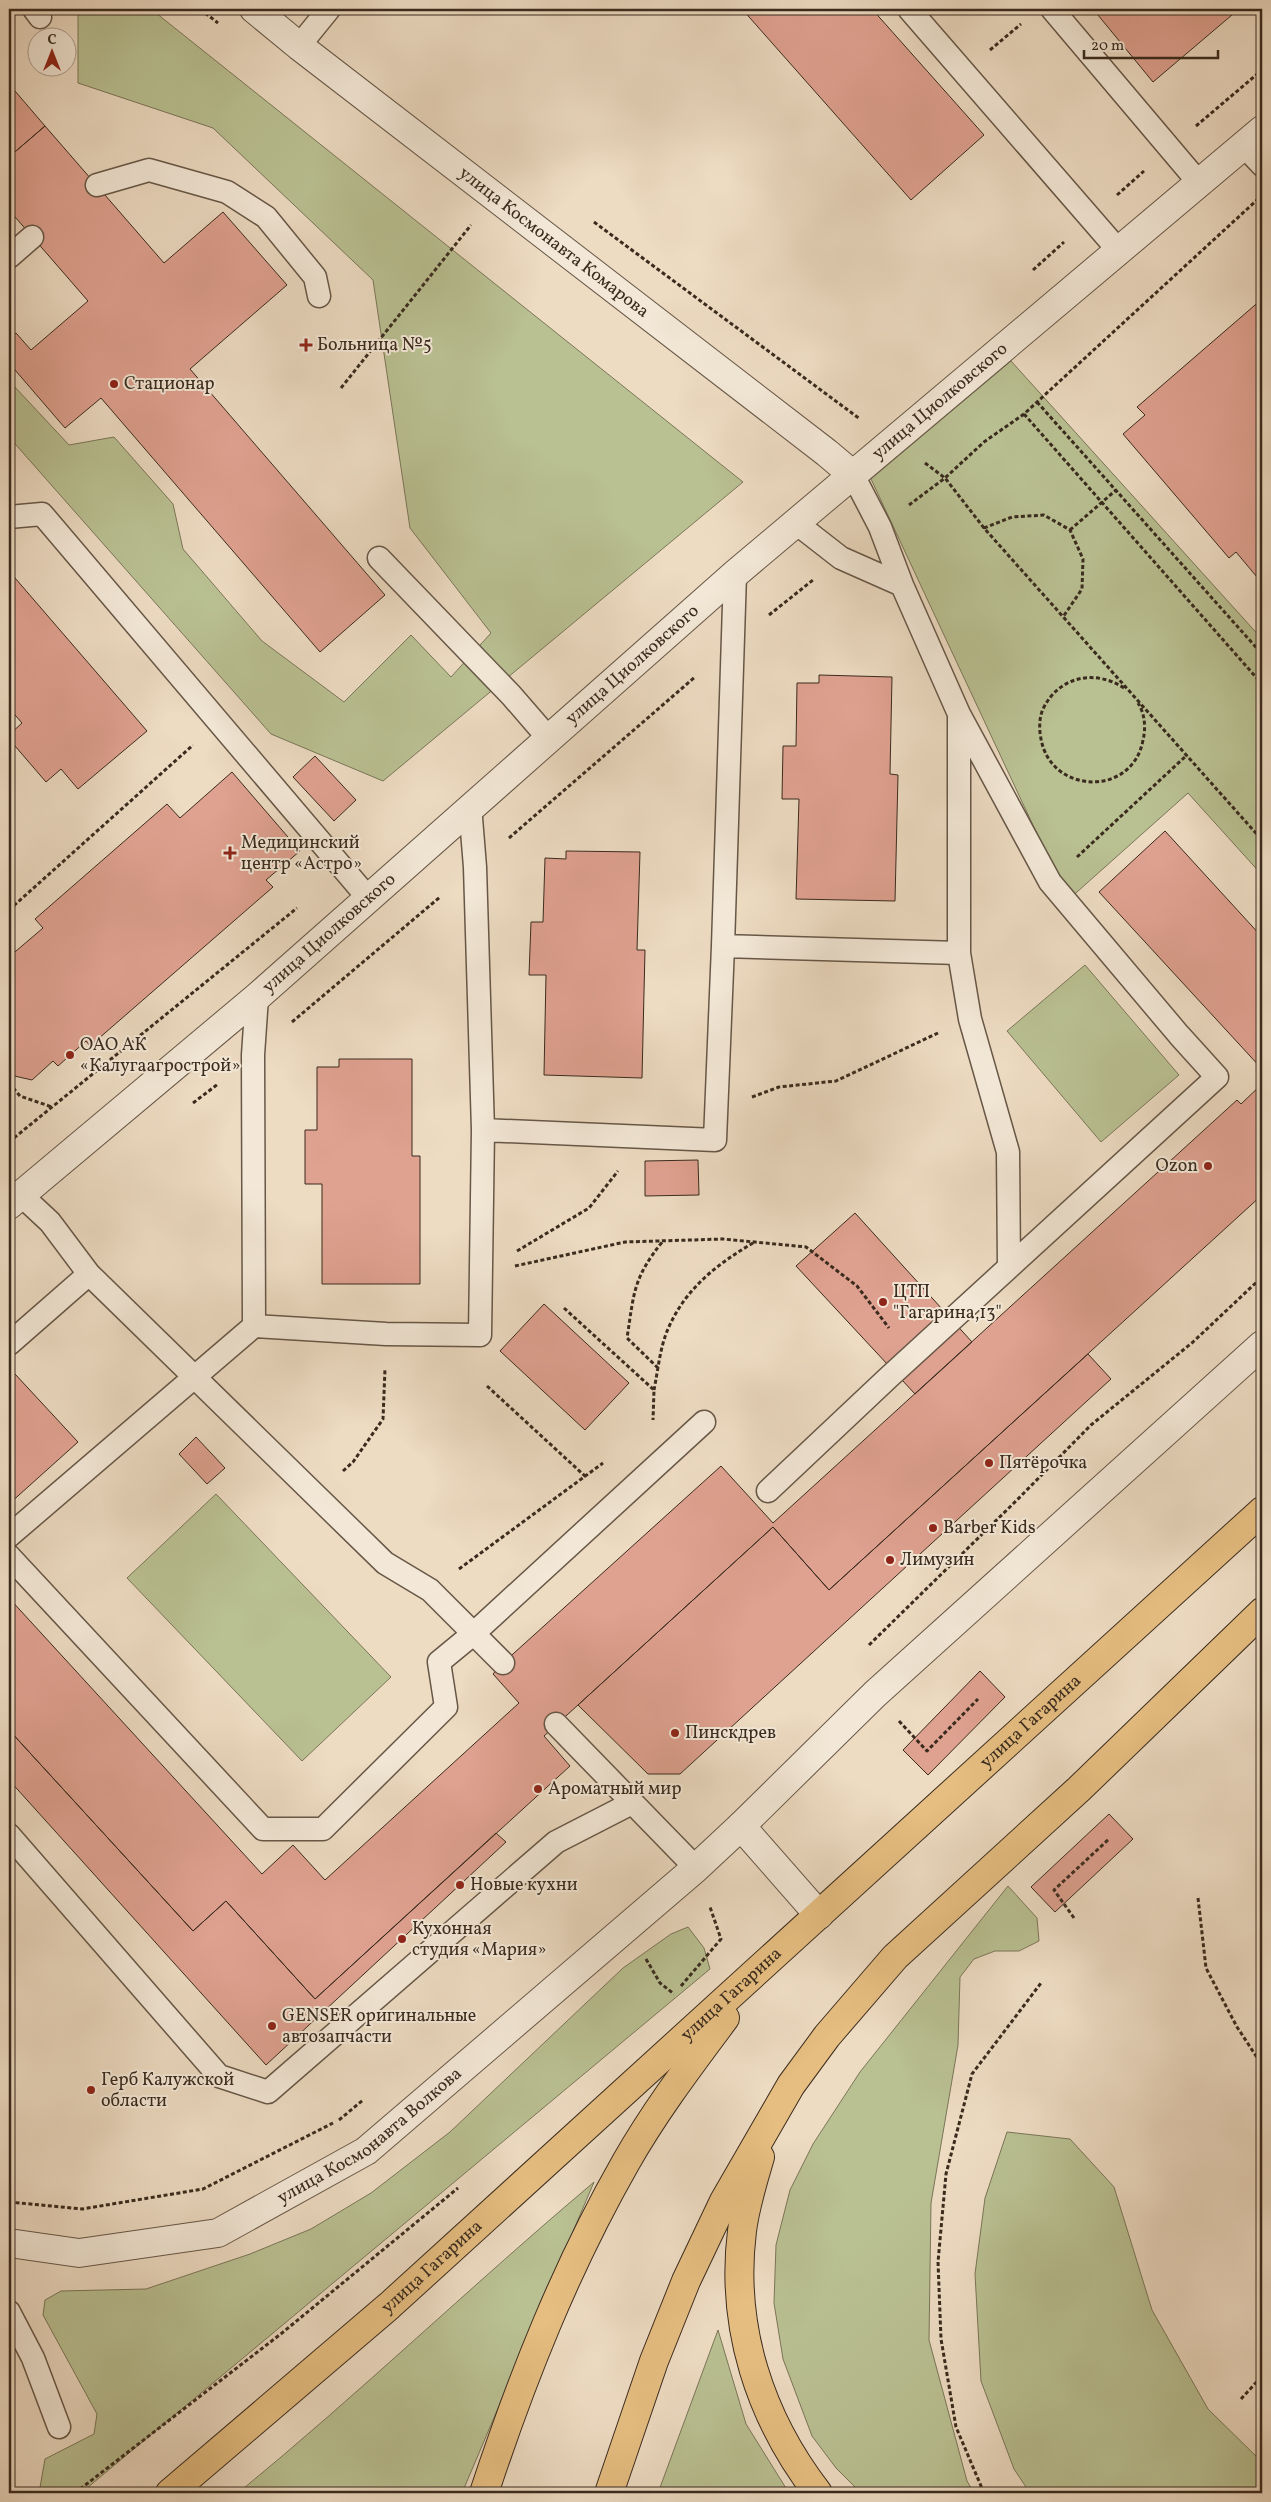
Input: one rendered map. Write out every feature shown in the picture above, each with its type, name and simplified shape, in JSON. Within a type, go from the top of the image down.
[{"type":"main road","name":"улица Гагарина","points":[[196,2471],[389,2306],[1262,1511]]},
{"type":"main road","points":[[609,2493],[654,2361],[686,2281],[729,2193],[791,2085],[827,2036],[895,1957],[1079,1789],[1262,1612]]},
{"type":"main road","points":[[484,2493],[518,2395],[549,2315],[585,2240],[626,2162],[670,2091],[735,2004],[795,1938]]},
{"type":"main road","points":[[791,2085],[764,2142],[744,2222],[741,2268],[741,2320],[762,2393],[780,2438],[818,2493]]},
{"type":"main road","points":[[165,2493],[196,2471]]},
{"type":"main road","points":[[170,2493],[196,2471]]},
{"type":"street","name":"улица Космонавта Комарова","points":[[254,9],[299,46],[827,453],[853,476]]},
{"type":"street","name":"улица Циолковского","points":[[13,1192],[257,997],[369,899],[470,806],[550,740],[735,574],[1253,138]]},
{"type":"street","name":"улица Космонавта Волкова","points":[[9,2243],[79,2253],[218,2233],[366,2151],[696,1868],[876,1694],[1262,1345]]},
{"type":"street","points":[[741,1826],[819,1915]]},
{"type":"lane","points":[[299,46],[330,9]]},
{"type":"lane","points":[[909,9],[1120,251]]},
{"type":"lane","points":[[1052,9],[1168,149],[1200,184]]},
{"type":"lane","points":[[1253,138],[1262,165]]},
{"type":"lane","points":[[97,185],[149,170],[227,192],[266,216],[315,277],[319,296]]},
{"type":"lane","points":[[9,257],[32,237]]},
{"type":"lane","points":[[768,1491],[1217,1077],[1178,1035],[1050,882],[959,714],[902,585],[880,527],[853,476]]},
{"type":"lane","points":[[9,517],[42,514],[369,899]]},
{"type":"lane","points":[[796,523],[841,558],[902,585]]},
{"type":"lane","points":[[379,558],[511,695],[550,740]]},
{"type":"lane","points":[[483,1130],[715,1140],[735,574]]},
{"type":"lane","points":[[959,714],[959,953],[970,1019],[1008,1152],[1009,1267]]},
{"type":"lane","points":[[9,1536],[254,1326],[386,1334],[480,1335],[483,1130],[475,867],[470,806]]},
{"type":"lane","points":[[723,946],[959,953]]},
{"type":"lane","points":[[254,1326],[253,1055],[257,997]]},
{"type":"lane","points":[[13,1192],[50,1222],[89,1274],[196,1376],[385,1563],[430,1590],[503,1663]]},
{"type":"lane","points":[[9,1344],[89,1274]]},
{"type":"lane","points":[[9,1556],[263,1829],[323,1829],[446,1707],[439,1662],[473,1634],[704,1422]]},
{"type":"lane","points":[[556,1724],[696,1868]]},
{"type":"lane","points":[[9,1835],[219,2076],[268,2092],[556,1842],[632,1803]]},
{"type":"lane","points":[[9,2312],[33,2358],[59,2427]]},
{"type":"path","points":[[964,72],[1024,21]]},
{"type":"path","points":[[1032,270],[1168,149],[1262,70]]},
{"type":"path","points":[[880,527],[945,478],[984,442],[1024,414],[1262,195]]},
{"type":"path","points":[[341,388],[473,223]]},
{"type":"path","points":[[1037,402],[1262,654]]},
{"type":"path","points":[[1024,414],[1262,684]]},
{"type":"path","points":[[945,478],[984,528],[1262,840]]},
{"type":"path","points":[[1070,530],[1116,490]]},
{"type":"path","points":[[984,528],[1012,517],[1044,515],[1070,530],[1083,559],[1082,589],[1063,617]]},
{"type":"path","points":[[192,1105],[475,867],[732,646],[841,558]]},
{"type":"path","points":[[1092,676],[1112,681],[1130,692],[1142,709],[1146,729],[1142,750],[1130,767],[1112,778],[1092,783],[1072,778],[1055,767],[1043,750],[1039,729],[1043,709],[1055,692],[1072,681],[1092,676]]},
{"type":"path","points":[[1050,882],[1187,755]]},
{"type":"path","points":[[9,910],[172,764]]},
{"type":"path","points":[[716,1110],[779,1087],[836,1081],[970,1019]]},
{"type":"path","points":[[9,1083],[20,1096],[52,1107]]},
{"type":"path","points":[[481,1273],[588,1208],[645,1137]]},
{"type":"path","points":[[481,1273],[625,1242],[723,1239],[806,1247],[857,1286],[885,1322],[909,1360]]},
{"type":"path","points":[[658,1368],[627,1338],[634,1286],[647,1261],[664,1241]]},
{"type":"path","points":[[646,1426],[654,1419],[654,1390],[668,1330],[686,1297],[722,1261],[754,1242]]},
{"type":"path","points":[[1016,1501],[1091,1424],[1193,1342],[1262,1276]]},
{"type":"path","points":[[564,1308],[654,1390]]},
{"type":"path","points":[[353,1462],[383,1419],[386,1334]]},
{"type":"path","points":[[487,1386],[586,1478]]},
{"type":"path","points":[[430,1590],[586,1478],[609,1458]]},
{"type":"path","points":[[927,1751],[978,1699]]},
{"type":"path","points":[[1074,1918],[1054,1890],[1109,1839]]},
{"type":"path","points":[[667,2000],[721,1939],[696,1868]]},
{"type":"path","points":[[1198,1898],[1206,1968],[1237,2027],[1262,2065]]},
{"type":"path","points":[[660,1983],[674,1994]]},
{"type":"path","points":[[984,2493],[956,2427],[941,2339],[938,2262],[946,2174],[972,2074],[1041,1983]]},
{"type":"path","points":[[9,2202],[82,2210],[202,2189],[341,2119],[364,2100]]},
{"type":"path","points":[[75,2493],[282,2333],[464,2183]]},
{"type":"path","points":[[1241,2399],[1262,2376]]},
{"type":"green space","points":[[74,9],[151,9],[743,482],[383,781],[271,734],[9,437],[9,388],[13,385],[69,445],[114,437],[173,504],[183,549],[262,641],[344,702],[411,635],[451,677],[491,633],[410,528],[373,280],[213,128],[78,83],[78,12]]},
{"type":"green space","points":[[1011,361],[1262,639],[1262,875],[1188,793],[1068,900],[871,479]]},
{"type":"green space","points":[[1085,965],[1179,1075],[1101,1142],[1007,1031]]},
{"type":"green space","points":[[216,1494],[391,1677],[302,1761],[127,1578]]},
{"type":"green space","points":[[1008,1886],[1037,1918],[1039,1941],[1019,1951],[995,1951],[974,1959],[960,1977],[958,2045],[931,2203],[929,2340],[967,2481],[974,2493],[861,2493],[836,2468],[812,2436],[783,2359],[774,2303],[776,2245],[790,2190],[813,2144],[860,2072]]},
{"type":"green space","points":[[688,1927],[704,1948],[710,1969],[81,2493],[39,2493],[45,2459],[94,2434],[97,2414],[43,2315],[45,2300],[61,2291],[146,2289],[250,2254],[311,2229],[371,2193],[450,2132],[623,1968],[671,1934]]},
{"type":"green space","points":[[1007,2132],[1070,2139],[1114,2187],[1152,2310],[1208,2409],[1262,2462],[1262,2493],[1030,2493],[1014,2469],[981,2381],[975,2274],[985,2198]]},
{"type":"green space","points":[[594,2182],[462,2493],[238,2493],[328,2417]]},
{"type":"green space","points":[[718,2330],[746,2424],[789,2493],[658,2493]]},
{"type":"building","points":[[742,9],[872,9],[984,135],[911,200]]},
{"type":"building","points":[[1093,9],[1239,9],[1153,82]]},
{"type":"building","points":[[9,84],[45,126],[9,157]]},
{"type":"building","name":"Стационар","points":[[45,126],[164,263],[223,212],[287,285],[190,369],[385,595],[320,652],[101,398],[65,428],[9,363],[9,339],[16,333],[31,350],[88,301],[9,210],[9,157]]},
{"type":"building","points":[[1262,299],[1262,419],[1256,425],[1262,432],[1262,583],[1236,552],[1229,558],[1123,434],[1145,415],[1137,407]]},
{"type":"building","points":[[9,571],[147,731],[78,789],[61,769],[46,782],[9,739],[9,735],[22,723],[9,708]]},
{"type":"building","points":[[819,675],[892,677],[890,774],[898,775],[895,901],[796,899],[799,799],[782,799],[783,746],[796,746],[797,683],[819,683]]},
{"type":"building","points":[[315,756],[356,800],[334,821],[293,777]]},
{"type":"building","points":[[232,772],[300,851],[266,880],[273,887],[90,1046],[86,1041],[58,1066],[53,1061],[32,1080],[10,1075],[9,957],[43,928],[35,919],[167,804],[180,818]]},
{"type":"building","points":[[1165,831],[1262,937],[1262,1069],[1099,892]]},
{"type":"building","points":[[566,851],[640,852],[637,950],[645,950],[642,1078],[544,1075],[546,975],[529,975],[531,922],[543,922],[545,858],[566,859]]},
{"type":"building","points":[[339,1059],[412,1059],[412,1156],[420,1156],[420,1284],[322,1284],[322,1184],[305,1184],[305,1130],[317,1130],[317,1067],[339,1067]]},
{"type":"building","points":[[1262,1084],[1262,1195],[829,1590],[773,1527],[544,1736],[570,1766],[315,1999],[226,1901],[193,1931],[9,1730],[9,1598],[262,1874],[293,1845],[325,1880],[519,1703],[493,1674],[503,1663],[721,1466],[773,1523],[1237,1100],[1241,1104]]},
{"type":"building","points":[[698,1160],[699,1195],[645,1196],[645,1161]]},
{"type":"building","name":"ЦТП \"Гагарина,13\"","points":[[855,1213],[972,1342],[915,1394],[796,1266]]},
{"type":"building","points":[[544,1304],[629,1383],[585,1430],[500,1351]]},
{"type":"building","points":[[1088,1354],[1111,1379],[680,1774],[648,1774],[578,1705],[773,1527],[829,1590]]},
{"type":"building","points":[[15,1374],[78,1442],[9,1504],[9,1379]]},
{"type":"building","points":[[196,1437],[225,1468],[207,1484],[179,1454]]},
{"type":"building","points":[[980,1671],[1005,1697],[928,1775],[903,1750]]},
{"type":"building","points":[[9,1730],[193,1931],[226,1901],[315,1999],[496,1833],[506,1842],[266,2065],[9,1780]]},
{"type":"building","points":[[1109,1814],[1133,1839],[1055,1912],[1031,1887]]},
{"type":"place","name":"Больница №5","points":[[306,345]]},
{"type":"place","name":"Стационар","points":[[114,384]]},
{"type":"place","name":"Медицинский центр «Астро»","points":[[230,853]]},
{"type":"place","name":"ОАО АК «Калугаагрострой»","points":[[70,1055]]},
{"type":"place","name":"Ozon","points":[[1208,1166]]},
{"type":"place","name":"ЦТП \"Гагарина,13\"","points":[[883,1302]]},
{"type":"place","name":"Пятёрочка","points":[[989,1463]]},
{"type":"place","name":"Barber Kids","points":[[933,1528]]},
{"type":"place","name":"Лимузин","points":[[890,1560]]},
{"type":"place","name":"Пинскдрев","points":[[675,1733]]},
{"type":"place","name":"Ароматный мир","points":[[538,1789]]},
{"type":"place","name":"Новые кухни","points":[[460,1885]]},
{"type":"place","name":"Кухонная студия «Мария»","points":[[402,1939]]},
{"type":"place","name":"GENSER оригинальные автозапчасти","points":[[272,2026]]},
{"type":"place","name":"Герб Калужской области","points":[[91,2090]]}]
